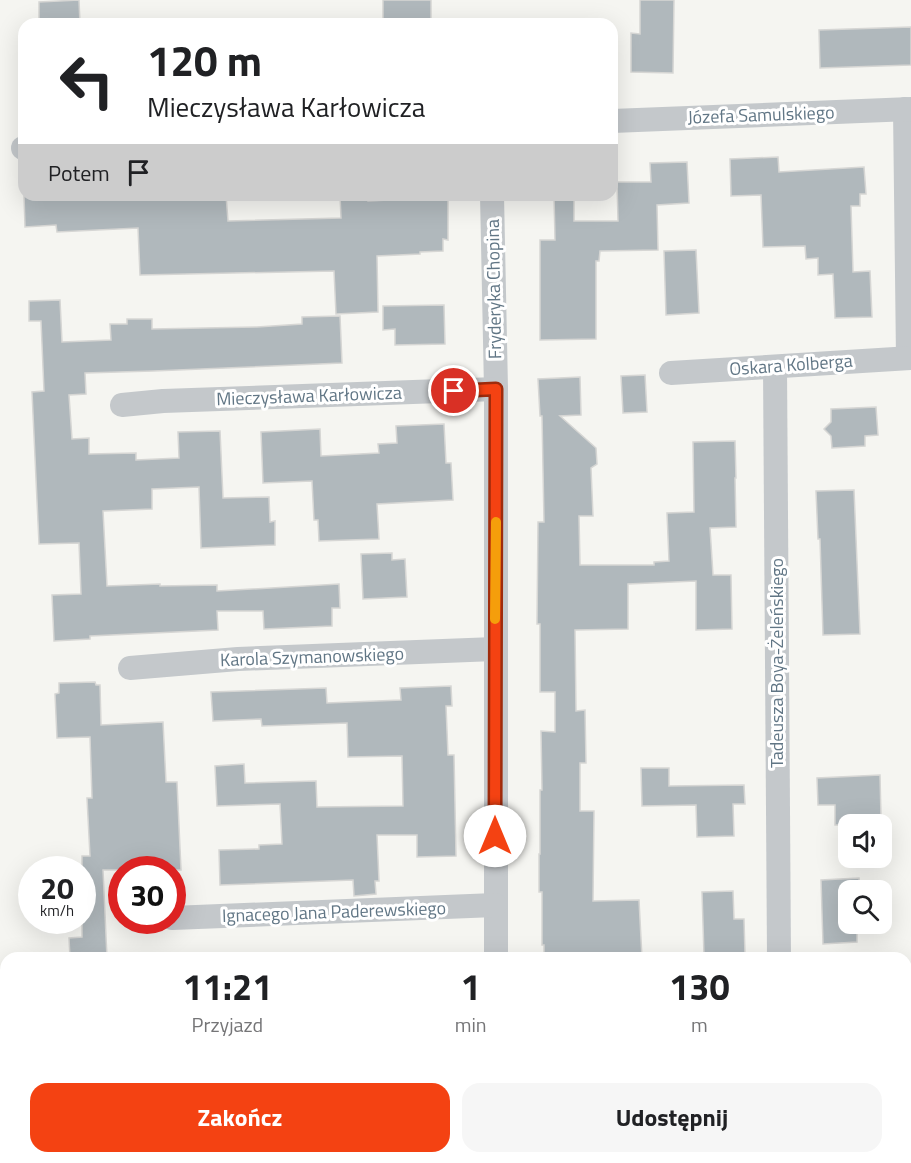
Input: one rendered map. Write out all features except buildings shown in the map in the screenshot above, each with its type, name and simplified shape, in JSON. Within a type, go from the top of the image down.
[{"type":"street","name":"Józefa Samulskiego","points":[[618,121],[908,109]]},
{"type":"street","points":[[908,109],[910,358]]},
{"type":"street","name":"Fryderyka Chopina","points":[[492,201],[496,389],[496,952]]},
{"type":"street","name":"Oskara Kolberga","points":[[671,373],[910,358]]},
{"type":"street","name":"Tadeusza Boya-Żeleńskiego","points":[[775,367],[779,952]]},
{"type":"street","name":"Mieczysława Karłowicza","points":[[122,405],[163,400],[496,389]]},
{"type":"street","name":"Karola Szymanowskiego","points":[[130,668],[238,659],[495,649]]},
{"type":"street","name":"Ignacego Jana Paderewskiego","points":[[186,917],[495,905]]},
{"type":"slow traffic","points":[[495,619],[496,522]]},
{"type":"route","points":[[454,391],[496,389],[495,836]]}]
